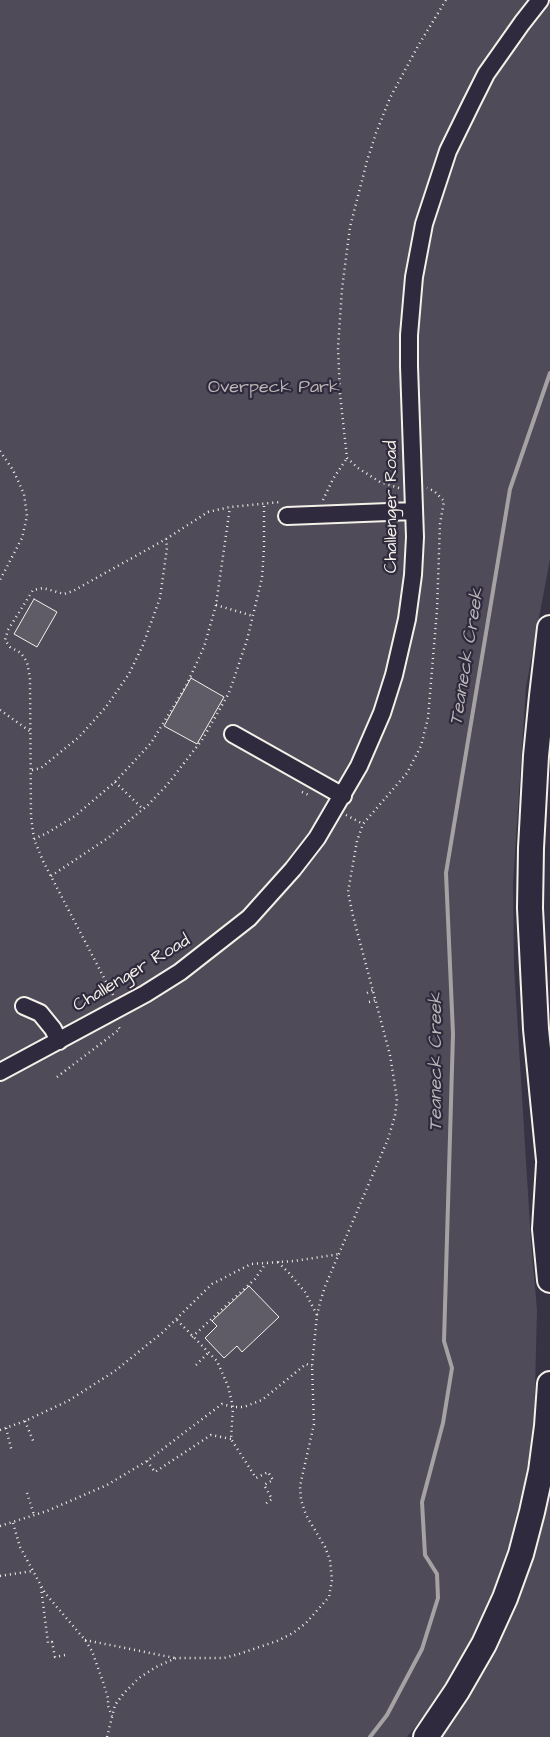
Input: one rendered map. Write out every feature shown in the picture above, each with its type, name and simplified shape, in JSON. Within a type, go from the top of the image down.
[{"type":"highway","points":[[550,628],[538,734],[530,878],[534,997],[541,1089],[550,1170]]},
{"type":"highway","points":[[549,1164],[546,1229],[550,1280]]},
{"type":"highway","points":[[426,1737],[458,1691],[480,1652],[518,1562],[541,1471],[550,1384]]},
{"type":"street","name":"Challenger Road","points":[[0,1072],[145,994],[180,972],[249,918],[293,869],[317,838],[359,766],[382,713],[394,675],[407,619],[413,575],[414,511],[408,490],[410,334],[414,277],[424,224],[448,151],[474,96],[486,74],[540,0]]},
{"type":"street","points":[[285,509],[414,511]]},
{"type":"street","points":[[233,734],[342,796]]},
{"type":"street","points":[[24,1006],[40,1013],[53,1029],[59,1041]]},
{"type":"path","points":[[323,501],[333,479],[347,458],[340,394],[338,348],[342,289],[350,228],[367,161],[390,98],[446,0]]},
{"type":"path","points":[[0,451],[13,470],[24,494],[28,516],[22,538],[0,580]]},
{"type":"path","points":[[85,1640],[176,1658],[224,1658],[260,1648],[293,1633],[306,1623],[329,1597],[332,1580],[330,1560],[325,1547],[306,1515],[301,1500],[300,1486],[314,1424],[312,1366],[317,1315],[320,1299],[388,1139],[395,1116],[397,1099],[396,1082],[374,990],[352,916],[348,892],[357,841],[363,824],[407,773],[421,746],[428,718],[437,610],[440,524],[444,501],[434,491],[426,488],[408,490],[380,482],[347,458]]},
{"type":"path","points":[[316,501],[330,500]]},
{"type":"path","points":[[51,876],[108,838],[143,809],[167,785],[195,749],[229,693],[242,656],[262,578],[264,503]]},
{"type":"path","points":[[57,1077],[120,1029],[106,1004],[112,1001],[113,993],[51,876],[34,839],[32,824],[30,678],[27,662],[21,653],[10,647],[4,640],[8,630],[33,590],[43,588],[64,594],[73,591],[166,539],[208,512],[264,503],[285,509]]},
{"type":"path","points":[[34,839],[74,816],[115,782],[151,743],[186,686],[204,647],[216,605],[230,507]]},
{"type":"path","points":[[31,770],[41,768],[79,737],[106,707],[129,674],[143,645],[160,598],[167,548],[166,539]]},
{"type":"path","points":[[216,605],[253,616]]},
{"type":"path","points":[[0,710],[31,732]]},
{"type":"path","points":[[115,782],[143,809]]},
{"type":"path","points":[[367,992],[374,990]]},
{"type":"path","points":[[369,1002],[376,1000]]},
{"type":"path","points":[[0,1430],[25,1421],[87,1390],[134,1357],[177,1320],[212,1284],[251,1264],[340,1254]]},
{"type":"path","points":[[278,1262],[304,1292],[317,1315]]},
{"type":"path","points":[[192,1336],[255,1279],[266,1263]]},
{"type":"path","points":[[177,1320],[217,1361],[228,1386],[233,1407],[231,1439],[256,1478],[268,1472],[273,1480],[264,1485],[272,1499],[264,1505]]},
{"type":"path","points":[[196,1365],[208,1353]]},
{"type":"path","points":[[0,1526],[34,1515],[107,1485],[146,1461],[222,1404],[244,1407],[262,1400],[306,1364],[312,1366]]},
{"type":"path","points":[[25,1421],[34,1443]]},
{"type":"path","points":[[6,1428],[12,1452]]},
{"type":"path","points":[[146,1461],[155,1472],[211,1435],[231,1439]]},
{"type":"path","points":[[27,1493],[34,1515]]},
{"type":"path","points":[[13,1523],[20,1547],[41,1586],[85,1640],[98,1665],[112,1716]]},
{"type":"path","points":[[0,1576],[33,1571]]},
{"type":"path","points":[[41,1586],[48,1643],[52,1642],[55,1657],[65,1655]]},
{"type":"path","points":[[107,1737],[115,1705],[124,1693],[139,1678],[156,1667],[176,1658]]},
{"type":"green space","name":"Overpeck Park","points":[[0,0],[550,0],[550,559],[526,687],[513,883],[514,967],[537,1310],[534,1428],[525,1480],[510,1542],[489,1602],[447,1687],[407,1737],[0,1737]]},
{"type":"green space","points":[[550,1433],[550,1737],[439,1737],[486,1669],[530,1558]]},
{"type":"building","points":[[34,599],[57,612],[37,647],[14,634]]},
{"type":"building","points":[[191,678],[224,697],[197,744],[164,726]]},
{"type":"building","points":[[249,1286],[279,1317],[242,1352],[237,1346],[224,1358],[205,1338],[217,1326],[212,1321]]},
{"type":"waterway","name":"Teaneck Creek","points":[[370,1737],[387,1715],[422,1649],[438,1598],[437,1574],[425,1555],[422,1502],[443,1423],[452,1368],[444,1341],[453,1034],[446,873],[510,489],[550,373]]}]
